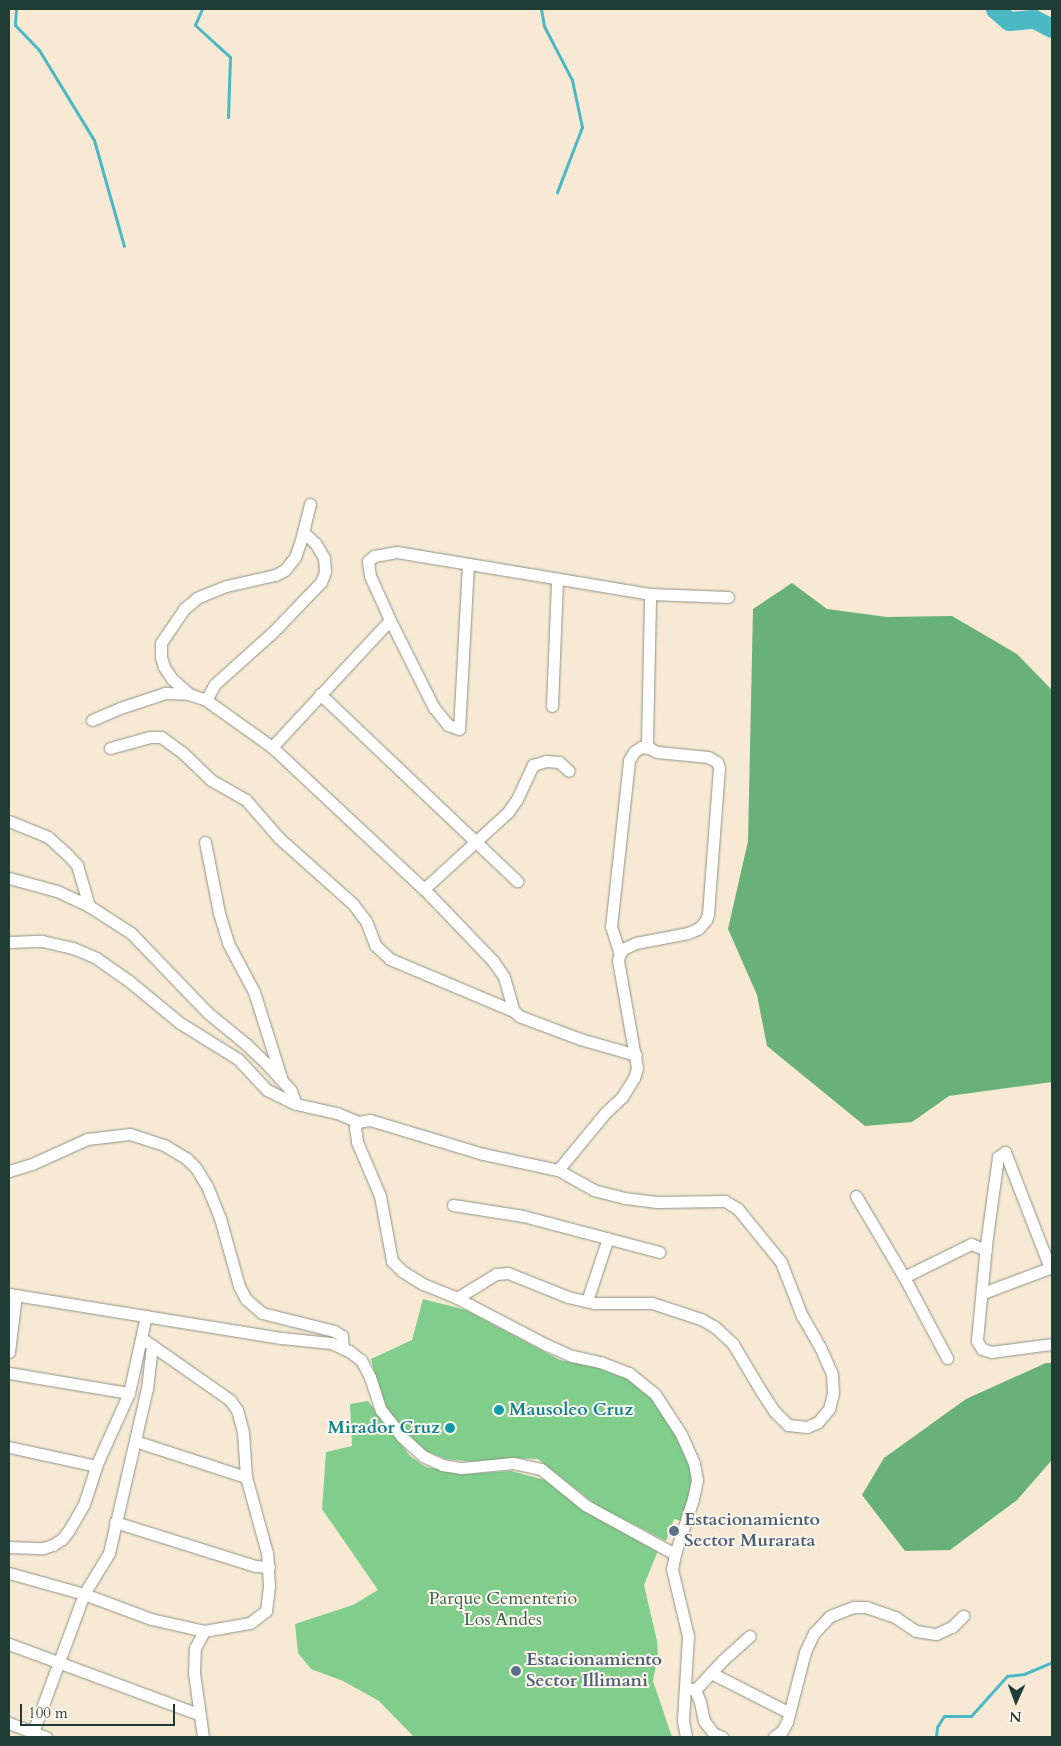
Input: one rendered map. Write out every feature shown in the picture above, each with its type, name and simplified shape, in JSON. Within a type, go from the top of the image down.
[{"type":"street","points":[[189,694],[172,679],[164,667],[160,648],[166,634],[184,609],[197,598],[226,586],[275,575],[285,570],[295,557],[310,504]]},
{"type":"street","points":[[206,700],[215,684],[273,632],[321,582],[325,572],[324,558],[316,544],[303,532]]},
{"type":"street","points":[[468,564],[459,729],[448,725],[434,708],[390,620],[370,576],[368,560],[374,556],[397,552],[650,594],[728,597]]},
{"type":"street","points":[[552,706],[557,580]]},
{"type":"street","points":[[649,748],[646,734],[650,594]]},
{"type":"street","points":[[272,746],[390,620]]},
{"type":"street","points":[[92,720],[120,708],[165,693],[189,694],[206,700],[272,746],[424,889],[493,961],[504,976],[514,1011]]},
{"type":"street","points":[[320,694],[517,881]]},
{"type":"street","points":[[110,748],[150,737],[161,738],[182,752],[211,780],[246,800],[279,838],[353,904],[366,922],[375,945],[390,959],[514,1011],[529,1020],[580,1039],[636,1055]]},
{"type":"street","points":[[558,1170],[605,1113],[622,1098],[634,1078],[637,1068],[618,960],[620,954],[623,949],[636,943],[688,933],[699,928],[706,920],[708,914],[717,762],[703,757],[657,752],[649,748],[640,747],[629,760],[611,928],[620,954]]},
{"type":"street","points":[[424,889],[508,812],[517,799],[533,764],[546,761],[559,762],[569,771]]},
{"type":"street","points":[[9,821],[48,837],[66,853],[77,865],[89,906]]},
{"type":"street","points":[[205,842],[219,913],[228,943],[254,992],[283,1081],[296,1104]]},
{"type":"street","points":[[9,878],[58,891],[89,906],[131,933],[208,1013],[246,1044],[283,1081]]},
{"type":"street","points":[[9,942],[42,941],[73,948],[96,958],[186,1028],[238,1059],[267,1090],[296,1104],[337,1113],[358,1122],[370,1120],[483,1154],[558,1170],[594,1190],[625,1198],[657,1202],[725,1201],[738,1209],[781,1262],[802,1316],[820,1347],[832,1374],[833,1394],[829,1409],[818,1422],[807,1427],[788,1425],[774,1411],[733,1344],[715,1327],[701,1319],[652,1304],[587,1301],[568,1298],[508,1272],[496,1274],[458,1298]]},
{"type":"street","points":[[358,1122],[354,1132],[380,1196],[392,1261],[402,1271],[423,1284],[458,1298],[546,1345],[572,1356],[600,1362],[629,1373],[655,1394],[690,1450],[697,1480],[672,1569],[688,1636],[689,1689],[683,1720],[686,1737]]},
{"type":"street","points":[[9,1171],[32,1164],[74,1144],[94,1138],[130,1134],[164,1145],[186,1158],[196,1168],[207,1186],[220,1218],[239,1286],[246,1299],[262,1313],[334,1331],[342,1336],[343,1349]]},
{"type":"street","points":[[983,1293],[1051,1267],[1005,1152],[998,1157],[977,1341],[982,1349],[991,1352],[1052,1344]]},
{"type":"street","points":[[856,1196],[904,1277],[947,1358]]},
{"type":"street","points":[[453,1205],[523,1216],[659,1252]]},
{"type":"street","points":[[587,1301],[608,1238]]},
{"type":"street","points":[[904,1277],[971,1244],[986,1250]]},
{"type":"street","points":[[9,1352],[12,1294],[282,1338],[331,1343],[361,1360],[370,1377],[381,1410],[402,1437],[423,1456],[442,1465],[462,1468],[513,1464],[541,1469],[585,1505],[675,1554]]},
{"type":"street","points":[[33,1732],[84,1594],[110,1553],[147,1389],[146,1316]]},
{"type":"street","points":[[9,1547],[44,1548],[62,1539],[84,1504],[96,1466],[129,1393],[147,1342]]},
{"type":"street","points":[[9,1573],[84,1594],[151,1619],[204,1631],[226,1629],[250,1623],[260,1618],[266,1611],[268,1604],[269,1567],[264,1538],[246,1477],[243,1432],[237,1410],[230,1400],[147,1342]]},
{"type":"street","points":[[9,1374],[129,1393]]},
{"type":"street","points":[[135,1442],[246,1477]]},
{"type":"street","points":[[9,1447],[96,1466]]},
{"type":"street","points":[[116,1522],[255,1566],[269,1567]]},
{"type":"street","points":[[774,1737],[782,1731],[805,1652],[814,1634],[830,1616],[854,1607],[866,1607],[895,1617],[916,1631],[936,1634],[952,1628],[963,1616]]},
{"type":"street","points":[[202,1737],[194,1673],[195,1648],[204,1631]]},
{"type":"street","points":[[689,1689],[711,1673],[750,1636]]},
{"type":"street","points":[[9,1644],[198,1714]]},
{"type":"street","points":[[711,1673],[788,1712]]},
{"type":"street","points":[[689,1689],[700,1702],[704,1720],[714,1734],[722,1737]]},
{"type":"street","points":[[9,1722],[46,1737]]},
{"type":"green space","points":[[792,583],[827,609],[887,617],[952,616],[1017,654],[1052,690],[1052,1082],[949,1096],[912,1122],[865,1126],[767,1046],[757,995],[728,929],[748,841],[753,609]]},
{"type":"green space","points":[[423,1299],[466,1310],[560,1360],[610,1370],[637,1384],[654,1399],[684,1449],[693,1477],[682,1521],[674,1519],[666,1541],[596,1505],[538,1459],[513,1458],[474,1462],[446,1459],[423,1450],[382,1403],[371,1359],[412,1340]]},
{"type":"green space","points":[[1046,1363],[1052,1363],[1052,1460],[1017,1500],[950,1550],[905,1551],[862,1495],[884,1458],[966,1399]]},
{"type":"green space","name":"Parque Cementerio Los Andes","points":[[368,1401],[410,1456],[426,1467],[465,1474],[511,1471],[545,1480],[582,1510],[656,1551],[657,1553],[644,1585],[657,1641],[658,1654],[653,1681],[672,1737],[414,1737],[379,1701],[343,1681],[311,1669],[298,1653],[295,1624],[353,1605],[378,1590],[322,1509],[326,1452],[352,1446],[350,1404]]},
{"type":"waterway","points":[[16,9],[15,25],[39,50],[94,140],[124,246]]},
{"type":"waterway","points":[[202,9],[195,25],[230,57],[228,117]]},
{"type":"waterway","points":[[541,9],[544,26],[572,80],[582,127],[557,192]]},
{"type":"waterway","points":[[995,9],[1009,21],[1034,19],[1052,28]]},
{"type":"waterway","points":[[936,1737],[937,1727],[944,1716],[971,1716],[1007,1676],[1024,1674],[1052,1662]]},
{"type":"place","name":"Mausoleo Cruz","points":[[499,1410]]},
{"type":"place","name":"Mirador Cruz","points":[[450,1428]]},
{"type":"place","name":"Estacionamiento Sector Murarata","points":[[674,1531]]},
{"type":"place","name":"Estacionamiento Sector Illimani","points":[[516,1671]]}]
